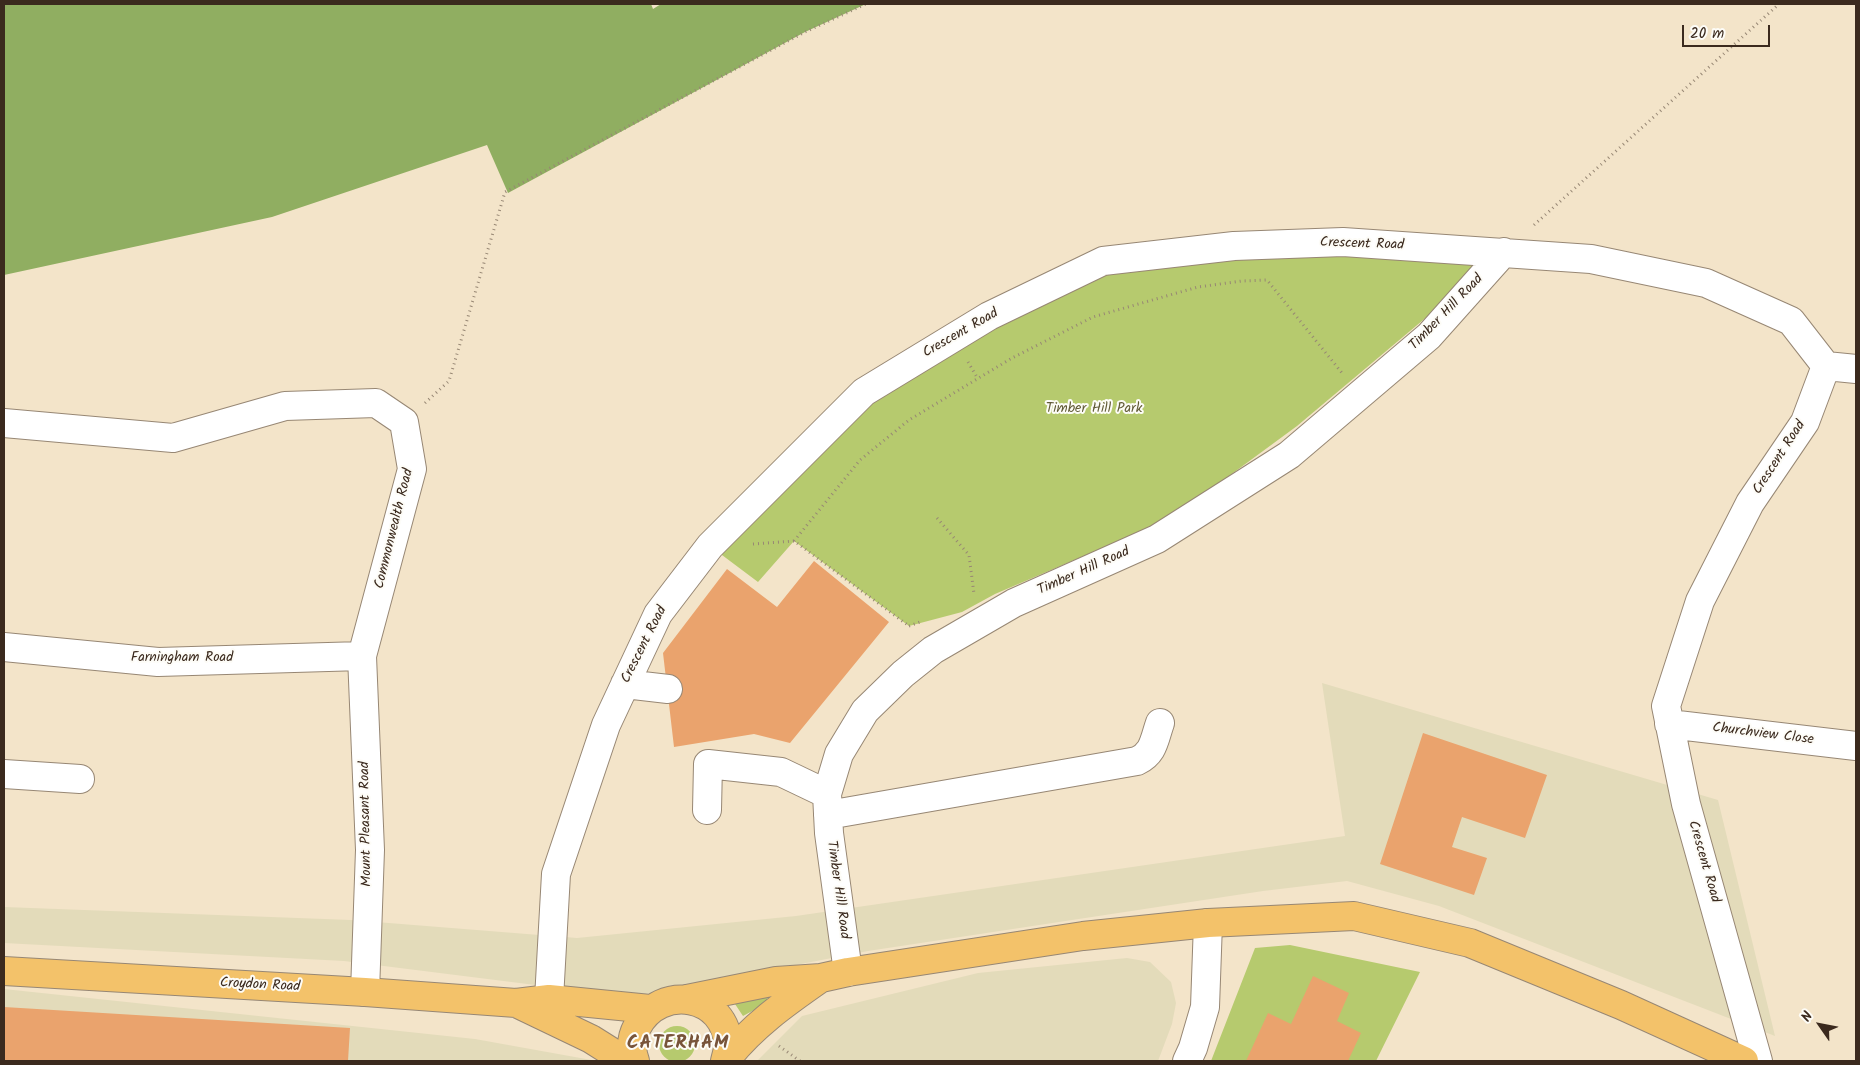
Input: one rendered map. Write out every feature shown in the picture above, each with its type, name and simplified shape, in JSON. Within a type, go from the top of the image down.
[{"type":"main road","points":[[635,1061],[632,1044],[635,1031],[642,1018],[650,1009],[663,1002],[776,981],[820,978],[848,972],[1083,936],[1208,923],[1354,916],[1470,943],[1621,1005],[1744,1061]]},
{"type":"main road","name":"Croydon Road","points":[[4,971],[365,992],[516,1003],[549,999],[650,1009]]},
{"type":"main road","points":[[725,1061],[751,1031],[786,1002],[820,978]]},
{"type":"main road","points":[[687,999],[700,1003],[711,1010],[718,1018],[725,1031],[728,1046],[725,1061]]},
{"type":"main road","name":"Croydon Road","points":[[516,1003],[591,1039],[626,1061]]},
{"type":"street","name":"Crescent Road","points":[[549,999],[556,874],[606,725],[658,614],[710,546],[864,392],[989,316],[1103,261],[1234,246],[1343,242],[1591,259],[1706,283],[1791,321],[1826,366],[1805,422],[1750,503],[1700,601],[1666,706],[1686,804],[1758,1061]]},
{"type":"street","name":"Timber Hill Road","points":[[848,972],[827,805],[839,754],[865,711],[933,650],[1014,603],[1157,539],[1290,454],[1429,336],[1504,252]]},
{"type":"street","points":[[1826,366],[1856,369]]},
{"type":"street","points":[[4,423],[173,438],[285,406],[376,403],[404,422]]},
{"type":"street","name":"Commonwealth Road","points":[[362,656],[412,469],[404,422]]},
{"type":"street","name":"Farningham Road","points":[[4,647],[158,662],[362,656]]},
{"type":"street","name":"Mount Pleasant Road","points":[[362,656],[370,850],[365,992]]},
{"type":"street","points":[[625,684],[668,689]]},
{"type":"street","points":[[707,810],[708,764],[780,772],[827,805],[1136,761],[1146,756],[1151,750],[1160,723]]},
{"type":"street","name":"Churchview Close","points":[[1670,724],[1856,746]]},
{"type":"street","points":[[4,774],[80,779]]},
{"type":"street","points":[[1187,1061],[1193,1048],[1205,1007],[1208,923]]},
{"type":"path","points":[[404,422],[449,381],[505,192],[805,32],[866,4]]},
{"type":"path","points":[[1504,252],[1779,4]]},
{"type":"path","points":[[794,541],[860,460],[909,420],[1012,358],[1102,314],[1198,286],[1267,280],[1346,379]]},
{"type":"path","points":[[937,518],[969,555],[974,600]]},
{"type":"path","points":[[710,546],[794,541],[909,626],[933,650]]},
{"type":"path","points":[[909,626],[926,620]]},
{"type":"shaded area","points":[[1322,683],[1718,800],[1775,1036],[1439,906],[1347,881],[1263,891],[868,951],[631,997],[344,961],[4,943],[4,907],[351,920],[577,938],[796,916],[1345,836]]},
{"type":"shaded area","points":[[1127,958],[1150,962],[1171,982],[1176,1003],[1172,1024],[1158,1061],[757,1061],[802,1016],[978,973]]},
{"type":"shaded area","points":[[4,989],[475,1039],[597,1061],[4,1061]]},
{"type":"green space","points":[[4,4],[651,4],[653,9],[661,4],[866,4],[805,32],[508,193],[487,145],[272,217],[4,275]]},
{"type":"green space","name":"Timber Hill Park","points":[[1234,246],[1504,252],[1297,426],[1195,501],[1156,525],[995,594],[962,612],[909,626],[794,541],[758,582],[710,546],[864,392],[1103,261]]},
{"type":"green space","points":[[1290,945],[1420,972],[1376,1061],[1211,1061],[1255,948]]},
{"type":"green space","points":[[763,990],[769,1002],[743,1016],[733,1001]]},
{"type":"green space","points":[[677,1026],[684,1027],[690,1031],[694,1037],[694,1051],[690,1057],[684,1061],[677,1062],[670,1061],[664,1057],[660,1051],[659,1044],[660,1037],[664,1031],[670,1027]]},
{"type":"building","points":[[814,561],[889,622],[790,743],[754,734],[674,747],[663,653],[727,569],[777,607]]},
{"type":"building","points":[[1423,733],[1547,775],[1525,838],[1462,817],[1452,847],[1487,858],[1474,895],[1380,864]]},
{"type":"building","points":[[1313,976],[1349,993],[1337,1021],[1361,1033],[1348,1061],[1246,1061],[1268,1013],[1291,1024]]},
{"type":"building","points":[[4,1007],[350,1028],[348,1061],[4,1061]]},
{"type":"district","name":"CATERHAM","points":[[678,1045]]}]
